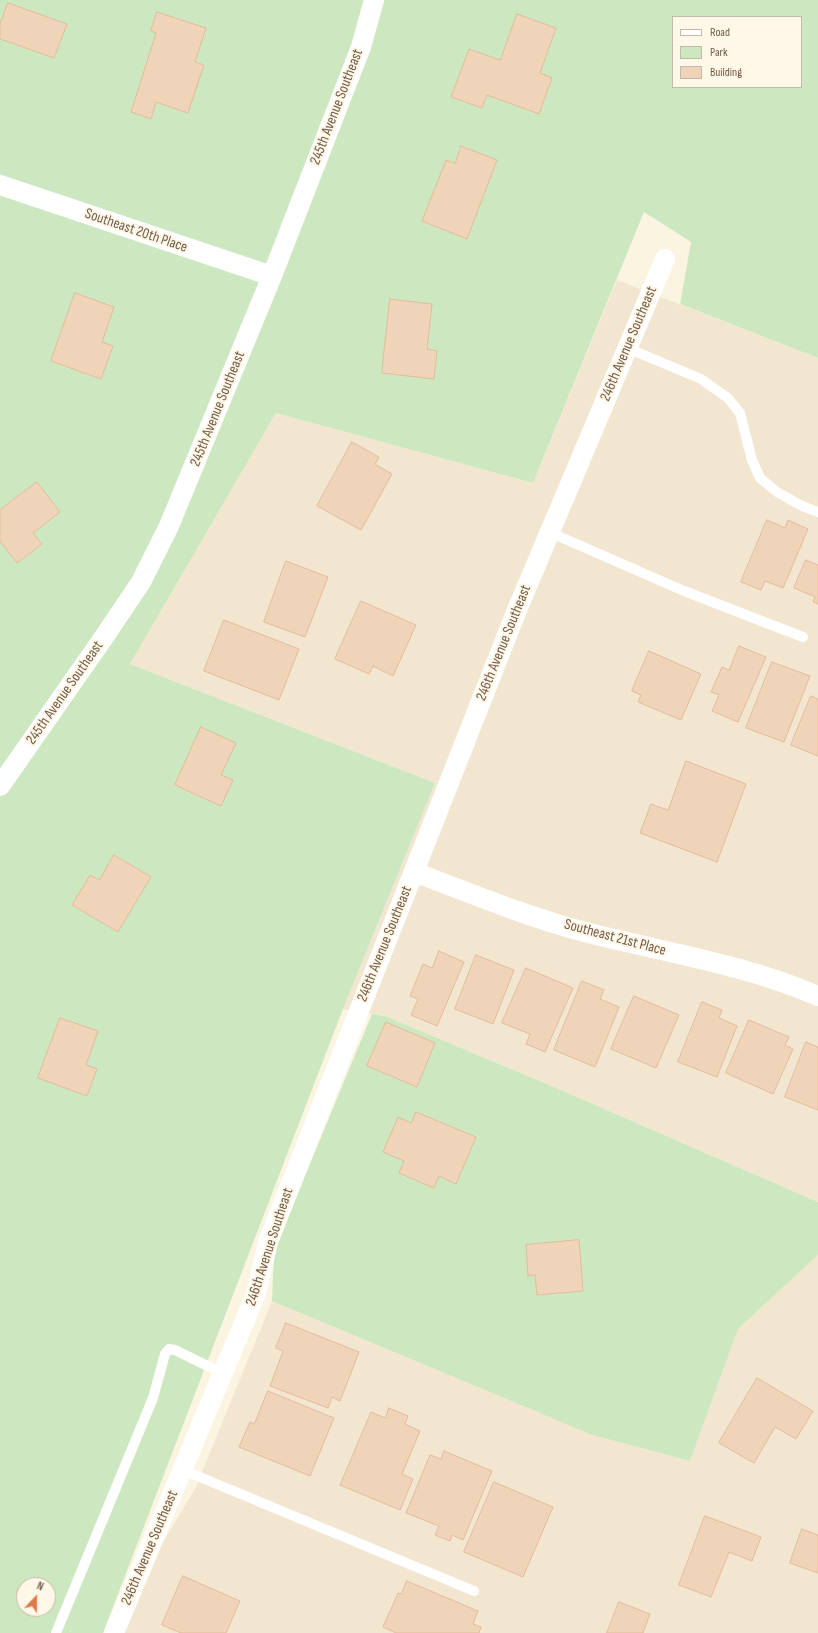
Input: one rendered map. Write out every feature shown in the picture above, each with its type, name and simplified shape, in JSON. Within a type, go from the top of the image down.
[{"type":"street","name":"245th Avenue Southeast","points":[[0,786],[141,582],[169,526],[272,276],[361,47],[374,0]]},
{"type":"street","name":"Southeast 20th Place","points":[[0,185],[272,276]]},
{"type":"street","name":"246th Avenue Southeast","points":[[114,1633],[256,1294],[268,1242],[414,872],[550,532],[665,259]]},
{"type":"street","name":"Southeast 21st Place","points":[[414,872],[501,905],[583,932],[722,965],[788,984],[818,996]]},
{"type":"lane","points":[[627,348],[701,379],[728,398],[740,413],[752,460],[760,478],[777,492],[802,506],[818,512]]},
{"type":"lane","points":[[550,532],[684,591],[803,637]]},
{"type":"lane","points":[[56,1633],[153,1398],[165,1354],[169,1349],[175,1350],[222,1374]]},
{"type":"lane","points":[[183,1470],[474,1591]]},
{"type":"shaded area","points":[[617,280],[818,358],[818,1202],[547,1084],[385,1016],[343,1009],[435,783],[130,664],[276,413],[533,483]]},
{"type":"shaded area","points":[[818,1255],[818,1633],[124,1633],[162,1544],[195,1489],[272,1301],[592,1435],[690,1461],[738,1329]]},
{"type":"green space","points":[[0,0],[818,0],[818,358],[680,304],[691,242],[644,212],[533,483],[276,413],[130,664],[435,783],[343,1009],[103,1633],[0,1633]]},
{"type":"green space","points":[[372,1014],[385,1016],[547,1084],[818,1202],[818,1255],[738,1329],[690,1461],[592,1435],[272,1301],[274,1251]]},
{"type":"building","points":[[8,3],[67,24],[54,58],[0,39],[0,24]]},
{"type":"building","points":[[157,12],[206,28],[195,62],[204,65],[188,113],[156,102],[151,119],[131,112],[156,33],[151,31]]},
{"type":"building","points":[[517,14],[556,28],[540,73],[552,78],[539,114],[487,95],[482,108],[451,97],[469,49],[500,60]]},
{"type":"building","points":[[461,146],[497,160],[467,239],[422,221],[446,160],[455,163]]},
{"type":"building","points":[[75,293],[114,307],[102,342],[113,346],[101,379],[51,361]]},
{"type":"building","points":[[390,299],[432,304],[427,349],[437,351],[434,379],[382,373]]},
{"type":"building","points":[[352,442],[379,457],[375,464],[392,474],[361,530],[317,506]]},
{"type":"building","points":[[37,482],[60,512],[33,533],[42,544],[17,563],[0,541],[0,510]]},
{"type":"building","points":[[767,520],[785,528],[788,520],[808,529],[783,588],[765,581],[761,590],[741,582]]},
{"type":"building","points":[[806,560],[818,565],[818,604],[813,602],[815,597],[794,588]]},
{"type":"building","points":[[286,561],[328,577],[305,637],[264,622]]},
{"type":"building","points":[[361,601],[416,625],[393,676],[373,666],[369,674],[335,659]]},
{"type":"building","points":[[224,620],[299,649],[279,700],[204,671]]},
{"type":"building","points":[[739,646],[766,657],[738,722],[712,711],[719,695],[711,692],[722,667],[729,670]]},
{"type":"building","points":[[649,651],[701,674],[681,720],[638,702],[641,695],[632,691]]},
{"type":"building","points":[[772,662],[810,676],[784,742],[746,728]]},
{"type":"building","points":[[811,696],[818,699],[818,756],[791,745]]},
{"type":"building","points":[[201,727],[236,743],[221,775],[233,780],[221,806],[175,785]]},
{"type":"building","points":[[686,761],[746,784],[717,862],[640,833],[651,804],[668,810]]},
{"type":"building","points":[[114,855],[151,877],[118,932],[72,905],[90,875],[99,880]]},
{"type":"building","points":[[439,951],[464,962],[437,1026],[411,1015],[418,999],[410,996],[423,964],[432,968]]},
{"type":"building","points":[[476,955],[514,970],[493,1024],[455,1009]]},
{"type":"building","points":[[526,968],[573,988],[545,1052],[526,1044],[530,1034],[502,1023]]},
{"type":"building","points":[[582,981],[604,990],[600,999],[619,1007],[595,1067],[554,1050]]},
{"type":"building","points":[[634,996],[679,1015],[656,1068],[611,1049]]},
{"type":"building","points":[[702,1002],[722,1010],[719,1018],[737,1026],[717,1077],[678,1062]]},
{"type":"building","points":[[60,1018],[98,1031],[86,1065],[97,1069],[87,1096],[38,1078]]},
{"type":"building","points":[[749,1020],[789,1037],[785,1045],[793,1049],[773,1094],[726,1073]]},
{"type":"building","points":[[386,1022],[435,1043],[417,1087],[367,1066]]},
{"type":"building","points":[[806,1042],[818,1047],[818,1110],[785,1097]]},
{"type":"building","points":[[416,1112],[476,1137],[456,1184],[439,1176],[434,1188],[399,1173],[404,1161],[383,1152],[398,1117],[411,1123]]},
{"type":"building","points":[[579,1240],[583,1291],[537,1295],[535,1275],[528,1276],[526,1245]]},
{"type":"building","points":[[286,1323],[359,1352],[340,1401],[332,1397],[328,1408],[270,1386],[283,1351],[276,1348]]},
{"type":"building","points":[[757,1378],[813,1411],[796,1439],[775,1427],[754,1463],[719,1443]]},
{"type":"building","points":[[268,1391],[334,1418],[310,1476],[239,1447],[250,1422],[254,1424]]},
{"type":"building","points":[[389,1408],[408,1416],[405,1424],[420,1431],[402,1474],[413,1479],[400,1510],[340,1485],[371,1412],[385,1418]]},
{"type":"building","points":[[444,1451],[492,1471],[463,1540],[452,1535],[450,1541],[435,1535],[439,1526],[406,1513],[430,1455],[441,1459]]},
{"type":"building","points":[[494,1482],[553,1507],[523,1577],[464,1552]]},
{"type":"building","points":[[705,1516],[761,1537],[752,1561],[729,1552],[711,1597],[679,1585]]},
{"type":"building","points":[[802,1529],[818,1535],[818,1573],[790,1563]]},
{"type":"building","points":[[183,1576],[240,1601],[226,1633],[181,1633],[162,1625]]},
{"type":"building","points":[[407,1581],[478,1611],[473,1624],[481,1627],[479,1633],[396,1633],[383,1627],[398,1593],[401,1594]]},
{"type":"building","points":[[619,1602],[650,1614],[643,1633],[607,1633]]}]
